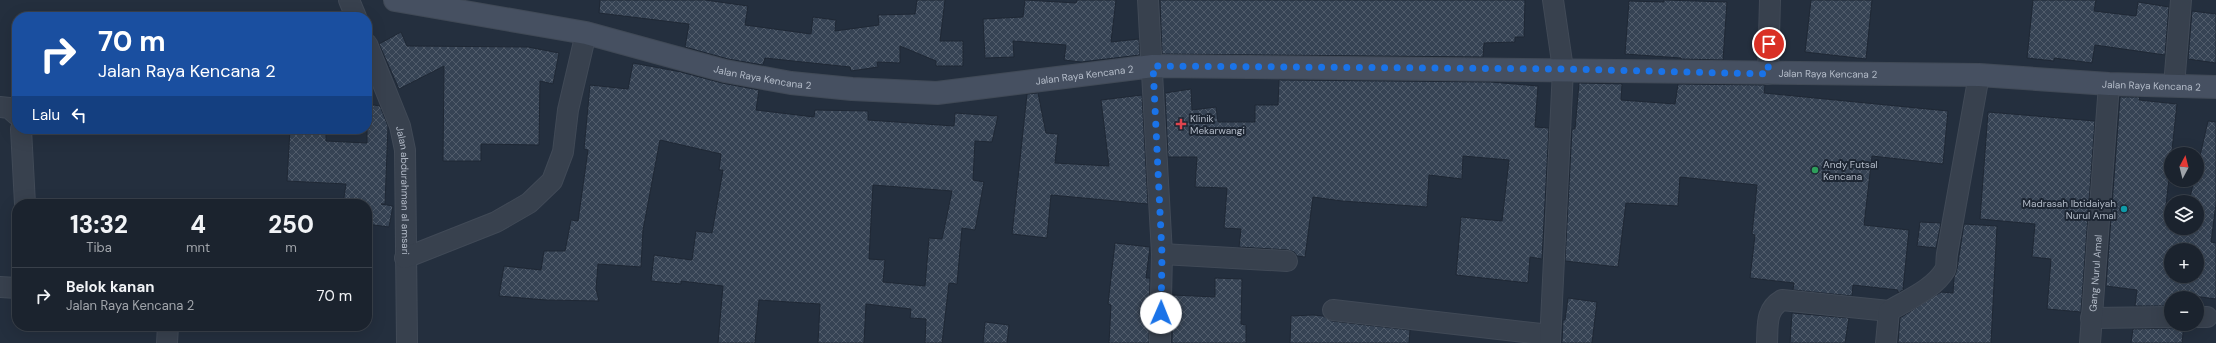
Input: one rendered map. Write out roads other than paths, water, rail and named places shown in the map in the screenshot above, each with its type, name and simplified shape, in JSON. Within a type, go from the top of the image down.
[{"type":"street","points":[[349,0],[354,12]]},
{"type":"street","name":"Jalan Raya Kencana 2","points":[[395,0],[586,33],[725,71],[791,83],[852,89],[937,93],[1153,66],[1564,69],[1768,74],[1979,75],[2108,84],[2216,87]]},
{"type":"street","points":[[1148,0],[1153,66],[1162,254],[1160,343]]},
{"type":"street","points":[[1333,310],[1550,339],[1564,69],[1553,0]]},
{"type":"street","points":[[1768,74],[1770,0]]},
{"type":"street","points":[[2174,86],[2181,0]]},
{"type":"street","points":[[405,258],[496,222],[528,203],[552,181],[563,152],[568,110],[586,33]]},
{"type":"street","name":"Jalan abdurahman al amsari","points":[[372,56],[400,126],[405,150],[406,343]]},
{"type":"street","points":[[1768,343],[1768,317],[1773,305],[1782,300],[1889,311],[1927,288],[1946,268],[1947,254],[1979,75]]},
{"type":"street","name":"Gang Nurul Amal","points":[[2090,343],[2108,84]]},
{"type":"street","points":[[0,107],[9,108],[12,111]]},
{"type":"street","points":[[21,134],[25,199]]},
{"type":"street","points":[[1162,254],[1287,261]]},
{"type":"street","points":[[0,287],[12,288]]},
{"type":"street","points":[[1886,343],[1889,311]]},
{"type":"street","points":[[2091,318],[2164,317]]},
{"type":"street","points":[[167,343],[168,331]]},
{"type":"place","name":"Klinik Mekarwangi","points":[[1181,124]]},
{"type":"place","name":"Andy Futsal Kencana","points":[[1815,170]]},
{"type":"place","name":"Madrasah Ibtidaiyah Nurul Amal","points":[[2124,209]]}]
